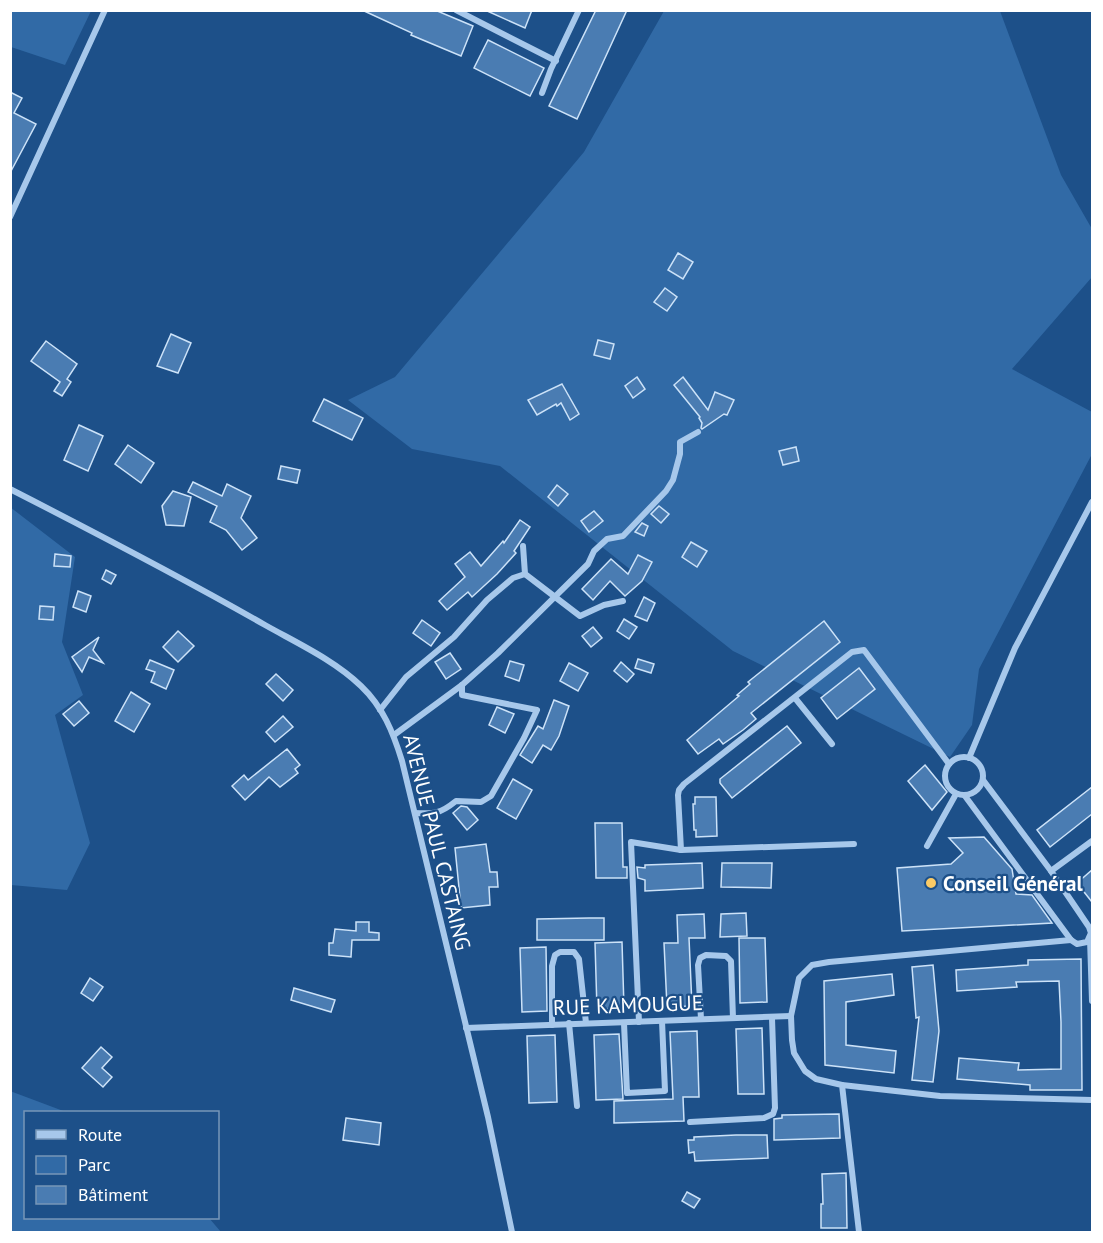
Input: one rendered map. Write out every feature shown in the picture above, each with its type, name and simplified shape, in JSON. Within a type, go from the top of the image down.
[{"type":"street","points":[[10,217],[105,10]]},
{"type":"street","points":[[456,10],[556,61]]},
{"type":"street","points":[[542,93],[579,10]]},
{"type":"street","points":[[394,735],[462,685],[498,653],[588,564],[594,551],[607,539],[623,536],[674,480],[680,454],[680,442],[698,432]]},
{"type":"street","name":"AVENUE PAUL CASTAING","points":[[10,489],[208,592],[345,671],[361,686],[380,710],[394,735],[415,813],[488,1117],[512,1233]]},
{"type":"street","points":[[969,758],[1015,648],[1092,502]]},
{"type":"street","points":[[523,546],[525,574]]},
{"type":"street","points":[[525,574],[580,616],[603,605],[622,601]]},
{"type":"street","points":[[380,710],[406,677],[453,637],[487,600],[513,578],[525,574]]},
{"type":"street","points":[[681,850],[679,789],[852,652],[864,650],[949,764]]},
{"type":"street","points":[[415,813],[432,814],[444,810],[456,801],[481,802],[491,796],[537,710],[462,694],[462,685]]},
{"type":"street","points":[[795,698],[832,744]]},
{"type":"street","points":[[983,780],[976,791],[965,796],[956,794],[947,786],[946,769],[958,758],[969,758],[980,766],[983,780],[1051,871],[1089,927],[1092,1001]]},
{"type":"street","points":[[927,846],[956,794]]},
{"type":"street","points":[[965,796],[1071,940],[1077,945],[1083,945],[1091,939]]},
{"type":"street","points":[[1051,871],[1092,841]]},
{"type":"street","points":[[639,1022],[631,842],[681,850],[854,844]]},
{"type":"street","points":[[1071,940],[819,963],[807,968],[799,978],[791,1016],[792,1040],[794,1053],[805,1071],[816,1079],[842,1085],[940,1096],[1092,1100]]},
{"type":"street","points":[[552,1025],[552,966],[555,955],[560,952],[574,952],[579,959],[586,1023]]},
{"type":"street","points":[[701,1019],[698,965],[699,959],[705,955],[726,956],[731,961],[733,1018]]},
{"type":"street","name":"RUE KAMOUGUE","points":[[466,1028],[791,1016]]},
{"type":"street","points":[[690,1122],[771,1116],[775,1110],[772,1018]]},
{"type":"street","points":[[624,1023],[627,1093],[665,1091],[662,1021]]},
{"type":"street","points":[[569,1023],[577,1106]]},
{"type":"street","points":[[842,1085],[859,1233]]},
{"type":"green space","points":[[11,10],[91,11],[65,65],[11,47]]},
{"type":"green space","points":[[664,11],[1000,11],[1061,175],[1092,229],[1092,277],[1012,369],[1092,412],[1092,454],[979,669],[972,725],[950,757],[733,651],[500,466],[412,449],[348,400],[395,377],[584,152]]},
{"type":"green space","points":[[10,507],[75,557],[62,642],[83,695],[55,715],[90,843],[67,890],[11,885]]},
{"type":"green space","points":[[10,1091],[63,1111],[24,1111],[24,1219],[210,1219],[221,1232],[11,1232]]},
{"type":"building","points":[[362,10],[435,10],[473,26],[461,56],[411,35],[412,33]]},
{"type":"building","points":[[485,10],[532,10],[525,28]]},
{"type":"building","points":[[596,10],[627,10],[577,119],[549,106]]},
{"type":"building","points":[[488,40],[544,68],[530,96],[474,68]]},
{"type":"building","points":[[10,92],[22,98],[14,113],[36,124],[10,173]]},
{"type":"building","points":[[678,253],[693,262],[683,279],[668,270]]},
{"type":"building","points":[[665,288],[677,297],[667,311],[654,302]]},
{"type":"building","points":[[171,334],[191,343],[178,373],[157,366]]},
{"type":"building","points":[[598,340],[614,344],[610,359],[594,355]]},
{"type":"building","points":[[46,341],[77,364],[67,379],[71,382],[62,396],[54,391],[60,382],[31,361]]},
{"type":"building","points":[[637,377],[645,389],[633,398],[625,386]]},
{"type":"building","points":[[683,377],[708,410],[715,392],[734,400],[727,415],[724,414],[702,429],[700,417],[674,385]]},
{"type":"building","points":[[562,384],[579,414],[570,420],[561,403],[537,415],[528,400]]},
{"type":"building","points":[[324,399],[363,418],[352,440],[313,421]]},
{"type":"building","points":[[79,425],[103,436],[88,471],[64,460]]},
{"type":"building","points":[[128,445],[154,463],[141,483],[115,464]]},
{"type":"building","points":[[796,447],[799,461],[783,465],[779,451]]},
{"type":"building","points":[[281,466],[300,470],[297,483],[278,479]]},
{"type":"building","points":[[193,482],[222,496],[227,484],[251,496],[241,518],[257,538],[242,550],[226,530],[210,522],[217,506],[188,492]]},
{"type":"building","points":[[557,485],[568,494],[558,506],[548,497]]},
{"type":"building","points":[[173,491],[191,497],[184,526],[166,525],[162,506]]},
{"type":"building","points":[[659,506],[669,514],[661,523],[651,514]]},
{"type":"building","points":[[594,511],[603,521],[589,532],[581,521]]},
{"type":"building","points":[[520,520],[530,527],[514,551],[516,553],[472,597],[468,592],[447,610],[439,601],[465,577],[455,564],[470,552],[481,566],[503,541],[504,543]]},
{"type":"building","points":[[642,523],[648,526],[644,536],[635,532]]},
{"type":"building","points":[[691,542],[707,551],[697,567],[682,557]]},
{"type":"building","points":[[55,554],[71,556],[70,567],[54,566]]},
{"type":"building","points":[[638,555],[652,562],[642,581],[625,596],[610,581],[593,600],[582,589],[611,559],[628,574]]},
{"type":"building","points":[[106,570],[116,575],[111,584],[102,579]]},
{"type":"building","points":[[78,591],[91,596],[86,612],[73,607]]},
{"type":"building","points":[[644,597],[655,603],[647,621],[635,616]]},
{"type":"building","points":[[40,606],[54,607],[53,620],[39,619]]},
{"type":"building","points":[[624,619],[637,627],[629,639],[617,631]]},
{"type":"building","points":[[422,620],[440,633],[431,646],[413,633]]},
{"type":"building","points":[[824,621],[840,642],[751,713],[756,719],[743,730],[723,744],[719,739],[698,754],[687,740],[739,696],[737,695],[750,684],[748,682]]},
{"type":"building","points":[[593,627],[602,638],[591,647],[582,636]]},
{"type":"building","points":[[178,631],[194,646],[178,662],[163,647]]},
{"type":"building","points":[[99,637],[93,650],[103,663],[89,657],[82,672],[72,657]]},
{"type":"building","points":[[450,653],[461,669],[446,679],[435,662]]},
{"type":"building","points":[[638,659],[654,664],[651,673],[635,668]]},
{"type":"building","points":[[150,660],[174,670],[166,689],[151,682],[155,672],[146,669]]},
{"type":"building","points":[[510,661],[524,665],[519,681],[505,676]]},
{"type":"building","points":[[621,662],[634,674],[627,682],[614,671]]},
{"type":"building","points":[[569,663],[588,673],[578,691],[560,681]]},
{"type":"building","points":[[859,668],[875,689],[837,719],[821,698]]},
{"type":"building","points":[[276,674],[293,690],[283,701],[266,684]]},
{"type":"building","points":[[131,692],[150,704],[134,732],[115,721]]},
{"type":"building","points":[[554,700],[569,706],[559,736],[551,750],[543,745],[532,763],[520,755],[538,726],[543,729]]},
{"type":"building","points":[[79,701],[89,713],[74,726],[63,714]]},
{"type":"building","points":[[497,707],[514,714],[505,733],[489,725]]},
{"type":"building","points":[[283,716],[293,727],[275,742],[266,732]]},
{"type":"building","points":[[787,726],[801,743],[732,798],[720,783],[720,779]]},
{"type":"building","points":[[287,749],[300,765],[295,769],[298,773],[280,787],[269,777],[245,800],[232,786],[244,775],[248,780]]},
{"type":"building","points":[[925,765],[947,792],[932,810],[908,781]]},
{"type":"building","points":[[513,779],[532,790],[516,819],[497,808]]},
{"type":"building","points":[[1092,787],[1092,814],[1050,847],[1037,830]]},
{"type":"building","points":[[695,797],[716,797],[717,836],[696,837],[693,804],[695,804]]},
{"type":"building","points":[[461,806],[467,807],[478,820],[467,830],[453,813]]},
{"type":"building","points":[[595,823],[622,823],[623,867],[627,867],[627,878],[596,878]]},
{"type":"building","name":"Conseil Général","points":[[984,837],[1012,869],[1016,894],[1032,895],[1052,923],[902,931],[897,868],[951,864],[963,853],[949,838]]},
{"type":"building","points":[[486,844],[490,872],[497,872],[498,887],[489,887],[490,905],[461,908],[455,848]]},
{"type":"building","points":[[702,863],[703,888],[645,891],[645,880],[638,878],[637,867],[645,868],[645,865]]},
{"type":"building","points":[[722,863],[772,863],[771,888],[721,887]]},
{"type":"building","points":[[1092,870],[1092,902],[1077,883]]},
{"type":"building","points":[[746,913],[747,936],[720,937],[721,914]]},
{"type":"building","points":[[704,914],[705,938],[689,938],[692,1006],[667,1007],[664,943],[678,943],[677,915]]},
{"type":"building","points":[[604,918],[604,940],[537,940],[537,919]]},
{"type":"building","points":[[356,922],[369,922],[369,932],[379,933],[379,940],[352,940],[351,957],[329,955],[329,943],[333,943],[335,929],[356,931]]},
{"type":"building","points":[[739,938],[765,938],[767,1002],[740,1003]]},
{"type":"building","points":[[622,942],[624,1008],[597,1010],[595,943]]},
{"type":"building","points":[[546,947],[547,1011],[522,1012],[520,948]]},
{"type":"building","points":[[1081,959],[1082,1090],[1030,1090],[1030,1085],[957,1079],[959,1058],[1019,1063],[1018,1070],[1061,1069],[1061,1022],[1059,981],[1016,982],[1017,987],[957,991],[956,970],[1028,965],[1028,960]]},
{"type":"building","points":[[933,965],[939,1031],[933,1082],[912,1080],[919,1017],[916,1018],[912,967]]},
{"type":"building","points":[[892,974],[894,995],[846,1002],[846,1045],[896,1051],[894,1073],[825,1065],[824,981]]},
{"type":"building","points":[[90,978],[103,987],[93,1001],[81,993]]},
{"type":"building","points":[[294,988],[335,1000],[331,1012],[291,1000]]},
{"type":"building","points":[[762,1028],[764,1094],[738,1094],[736,1029]]},
{"type":"building","points":[[697,1031],[699,1097],[683,1097],[684,1121],[614,1123],[614,1101],[673,1099],[670,1032]]},
{"type":"building","points":[[619,1034],[623,1099],[596,1100],[594,1035]]},
{"type":"building","points":[[555,1035],[557,1102],[529,1103],[527,1036]]},
{"type":"building","points":[[101,1047],[112,1057],[102,1068],[112,1077],[103,1087],[82,1068]]},
{"type":"building","points":[[839,1114],[840,1138],[774,1140],[774,1119],[782,1118],[782,1115]]},
{"type":"building","points":[[346,1118],[381,1123],[379,1145],[343,1140]]},
{"type":"building","points":[[767,1135],[768,1158],[695,1161],[694,1152],[689,1153],[688,1140],[694,1140],[694,1137]]},
{"type":"building","points":[[846,1173],[847,1228],[821,1228],[822,1174]]},
{"type":"building","points":[[687,1192],[700,1199],[694,1208],[682,1201]]},
{"type":"place","name":"Conseil Général","points":[[931,883]]}]
